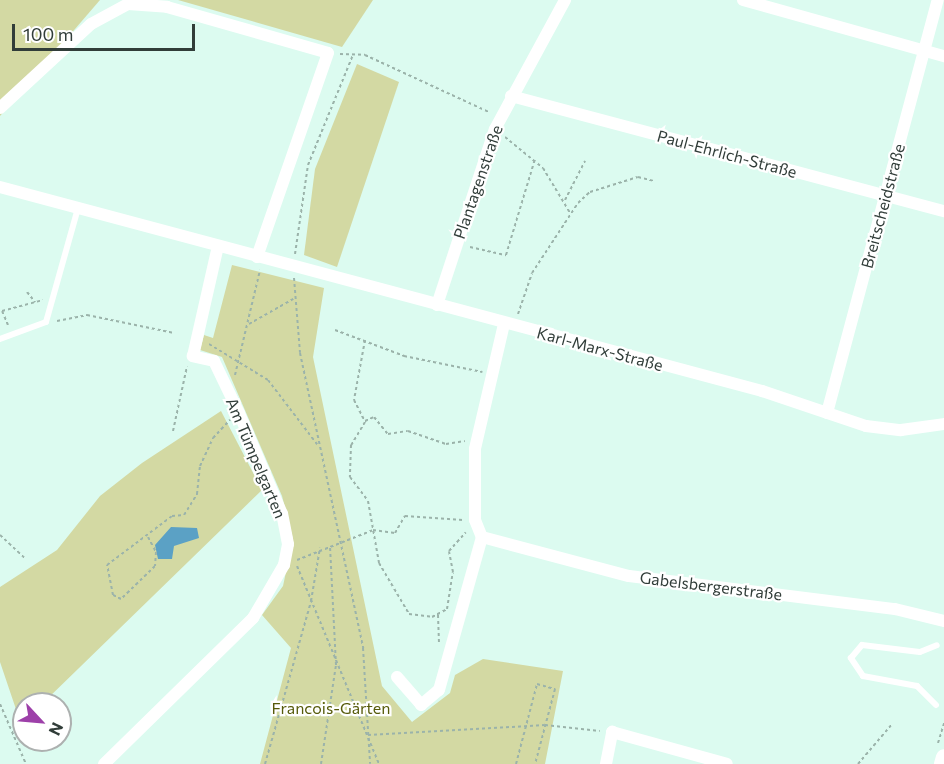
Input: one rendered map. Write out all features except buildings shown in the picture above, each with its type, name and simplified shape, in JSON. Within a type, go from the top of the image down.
[{"type":"main road","points":[[942,764],[944,757]]},
{"type":"street","name":"Plantagenstraße","points":[[437,305],[500,117],[565,0]]},
{"type":"street","points":[[742,0],[944,56]]},
{"type":"street","name":"Breitscheidstraße","points":[[827,413],[939,0]]},
{"type":"street","points":[[0,108],[91,24],[128,4],[167,7],[328,53],[257,257]]},
{"type":"street","name":"Paul-Ehrlich-Straße","points":[[511,96],[944,211]]},
{"type":"street","name":"Karl-Marx-Straße","points":[[0,187],[888,430],[944,424]]},
{"type":"street","points":[[197,340],[218,246]]},
{"type":"street","points":[[397,677],[421,705],[439,690],[478,528],[476,436],[491,373],[509,325]]},
{"type":"street","name":"Am Tümpelgarten","points":[[104,764],[264,606],[278,583],[288,544],[282,514],[214,361],[193,356],[197,340]]},
{"type":"street","name":"Gabelsbergerstraße","points":[[478,528],[622,575],[895,609],[944,621]]},
{"type":"street","points":[[606,764],[612,732],[727,764]]},
{"type":"lane","points":[[0,339],[46,322],[78,208]]},
{"type":"lane","points":[[936,705],[917,686],[862,676],[851,658],[862,645],[920,652],[937,645]]},
{"type":"path","points":[[294,267],[308,165],[353,55],[500,117]]},
{"type":"path","points":[[495,129],[535,159],[566,200],[570,213]]},
{"type":"path","points":[[456,243],[506,255],[535,159]]},
{"type":"path","points":[[566,200],[585,161]]},
{"type":"path","points":[[509,325],[532,273],[570,213],[590,192],[639,177],[654,181]]},
{"type":"path","points":[[239,358],[259,275]]},
{"type":"path","points":[[294,282],[293,299],[319,446],[363,648],[370,764]]},
{"type":"path","points":[[27,292],[35,302]]},
{"type":"path","points":[[11,334],[2,311],[54,296]]},
{"type":"path","points":[[249,324],[293,299]]},
{"type":"path","points":[[46,322],[87,315],[174,333]]},
{"type":"path","points":[[335,330],[442,366],[491,373]]},
{"type":"path","points":[[197,340],[239,358],[285,397],[319,446]]},
{"type":"path","points":[[364,422],[354,400],[365,340]]},
{"type":"path","points":[[173,431],[187,366]]},
{"type":"path","points":[[438,615],[419,617],[406,611],[380,563],[368,501],[350,477],[351,445],[364,422],[374,417],[388,434],[408,431],[446,444],[476,436]]},
{"type":"path","points":[[148,537],[156,552],[154,566],[121,599],[113,595],[107,565],[148,537],[172,516],[184,515],[197,494],[200,466],[226,423]]},
{"type":"path","points":[[294,561],[320,548],[373,530],[395,533],[405,516],[478,528]]},
{"type":"path","points":[[449,655],[437,642],[438,615],[451,601],[451,547],[478,528]]},
{"type":"path","points":[[0,535],[26,559]]},
{"type":"path","points":[[288,544],[336,665],[379,764]]},
{"type":"path","points":[[321,764],[336,665],[330,545]]},
{"type":"path","points":[[265,764],[311,601],[320,548]]},
{"type":"path","points":[[516,764],[537,684],[555,689],[534,764]]},
{"type":"path","points":[[0,704],[26,764]]},
{"type":"path","points":[[858,764],[894,723]]},
{"type":"path","points":[[368,735],[545,725],[612,732]]},
{"type":"green space","points":[[0,0],[100,0],[0,116]]},
{"type":"green space","points":[[178,0],[373,0],[342,47]]},
{"type":"green space","points":[[357,64],[399,82],[337,267],[304,255],[315,169]]},
{"type":"green space","name":"Francois-Gärten","points":[[232,265],[324,288],[313,357],[382,686],[412,722],[450,693],[455,675],[483,659],[563,671],[545,764],[260,764],[291,648],[262,615],[283,586],[293,539],[282,496],[222,357],[200,350],[204,335],[213,338]]},
{"type":"green space","points":[[221,411],[262,490],[54,692],[12,692],[12,697],[0,662],[0,587],[57,550],[100,496],[142,463]]},
{"type":"water","points":[[171,527],[197,528],[199,538],[174,546],[172,559],[158,559],[155,545]]}]
